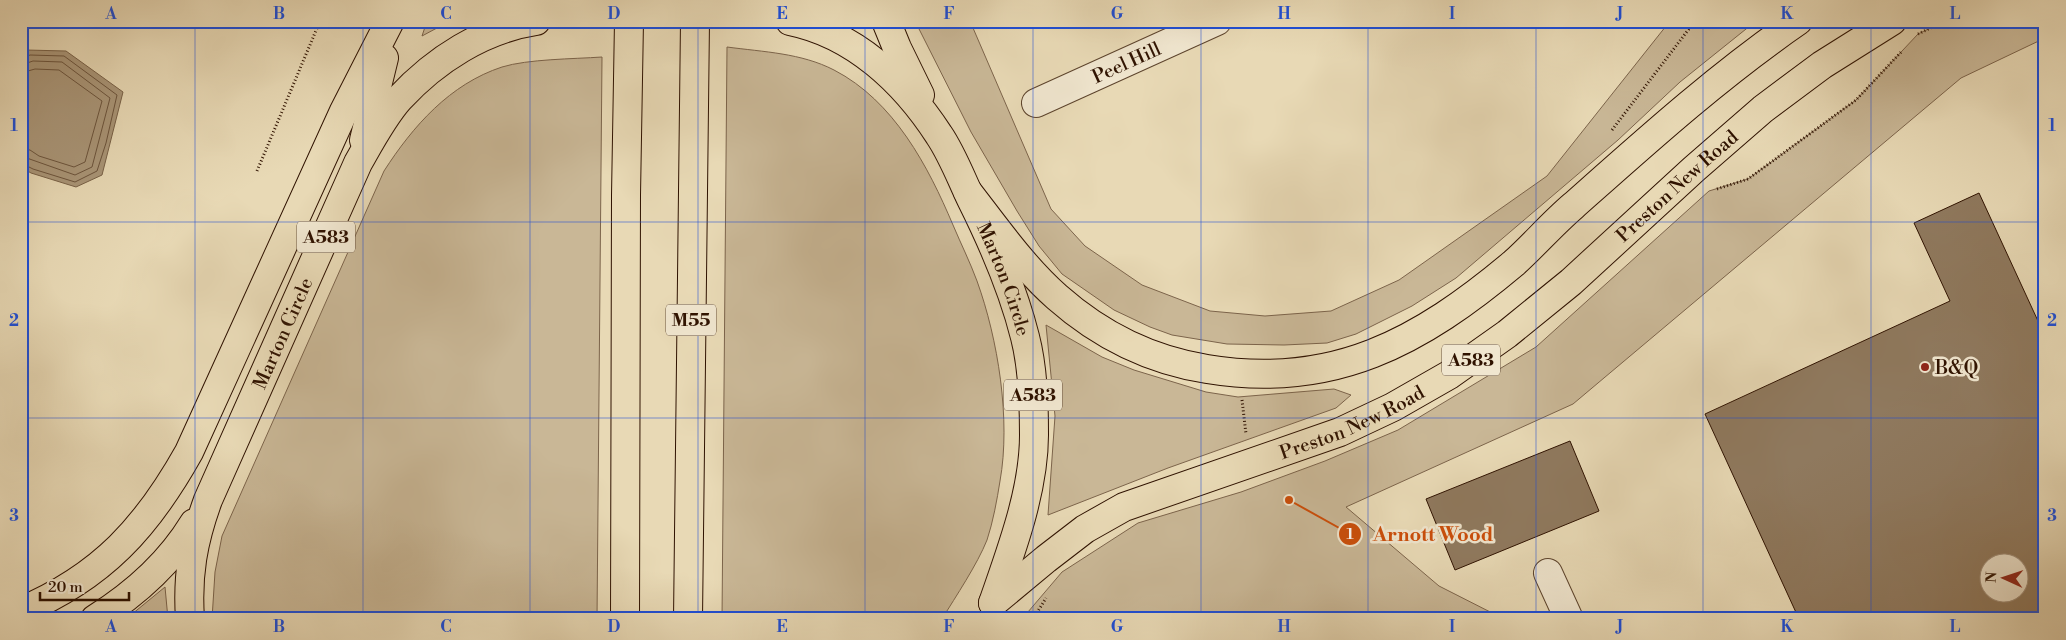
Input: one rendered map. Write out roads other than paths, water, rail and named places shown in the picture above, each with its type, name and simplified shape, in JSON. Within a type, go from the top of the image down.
[{"type":"highway","points":[[358,163],[392,21]]},
{"type":"highway","points":[[21,611],[43,602],[78,581],[112,556],[141,525],[168,489],[189,452],[344,111],[392,21]]},
{"type":"highway","name":"Marton Circle","points":[[190,619],[188,582],[192,555],[198,528],[208,500],[358,163],[376,132],[399,100],[426,74],[450,56],[482,37],[507,28],[536,21]]},
{"type":"highway","points":[[625,619],[626,195],[629,21]]},
{"type":"highway","name":"M55","points":[[688,619],[695,21]]},
{"type":"highway","name":"Marton Circle","points":[[790,21],[816,28],[856,48],[880,66],[911,96],[940,136],[988,233],[1008,283],[1025,338],[1033,386],[1034,437],[1028,485],[1015,540],[988,611]]},
{"type":"highway","points":[[886,21],[897,48],[940,136]]},
{"type":"highway","name":"A583","points":[[968,192],[1033,274],[1058,298],[1086,320],[1120,342],[1182,365],[1240,373],[1269,375],[1305,372],[1335,366],[1361,359],[1411,337],[1456,308],[1515,262],[1570,208],[1678,114],[1771,40],[1798,21]]},
{"type":"highway","name":"Preston New Road","points":[[988,611],[1046,559],[1085,529],[1124,508],[1340,432],[1394,407],[1449,375],[1507,334],[1571,282],[1694,169],[1763,109],[1879,25]]},
{"type":"highway","name":"A583","points":[[95,619],[126,598],[162,566],[187,535],[208,500]]},
{"type":"street","name":"Peel Hill","points":[[1036,103],[1217,21]]},
{"type":"street","points":[[1548,573],[1569,619]]},
{"type":"water","points":[[26,50],[66,51],[123,92],[102,175],[76,187],[31,173],[21,167],[21,57]]},
{"type":"place","name":"B&Q","points":[[1925,367]]},
{"type":"place","name":"Arnott Wood","points":[[1289,500]]}]
